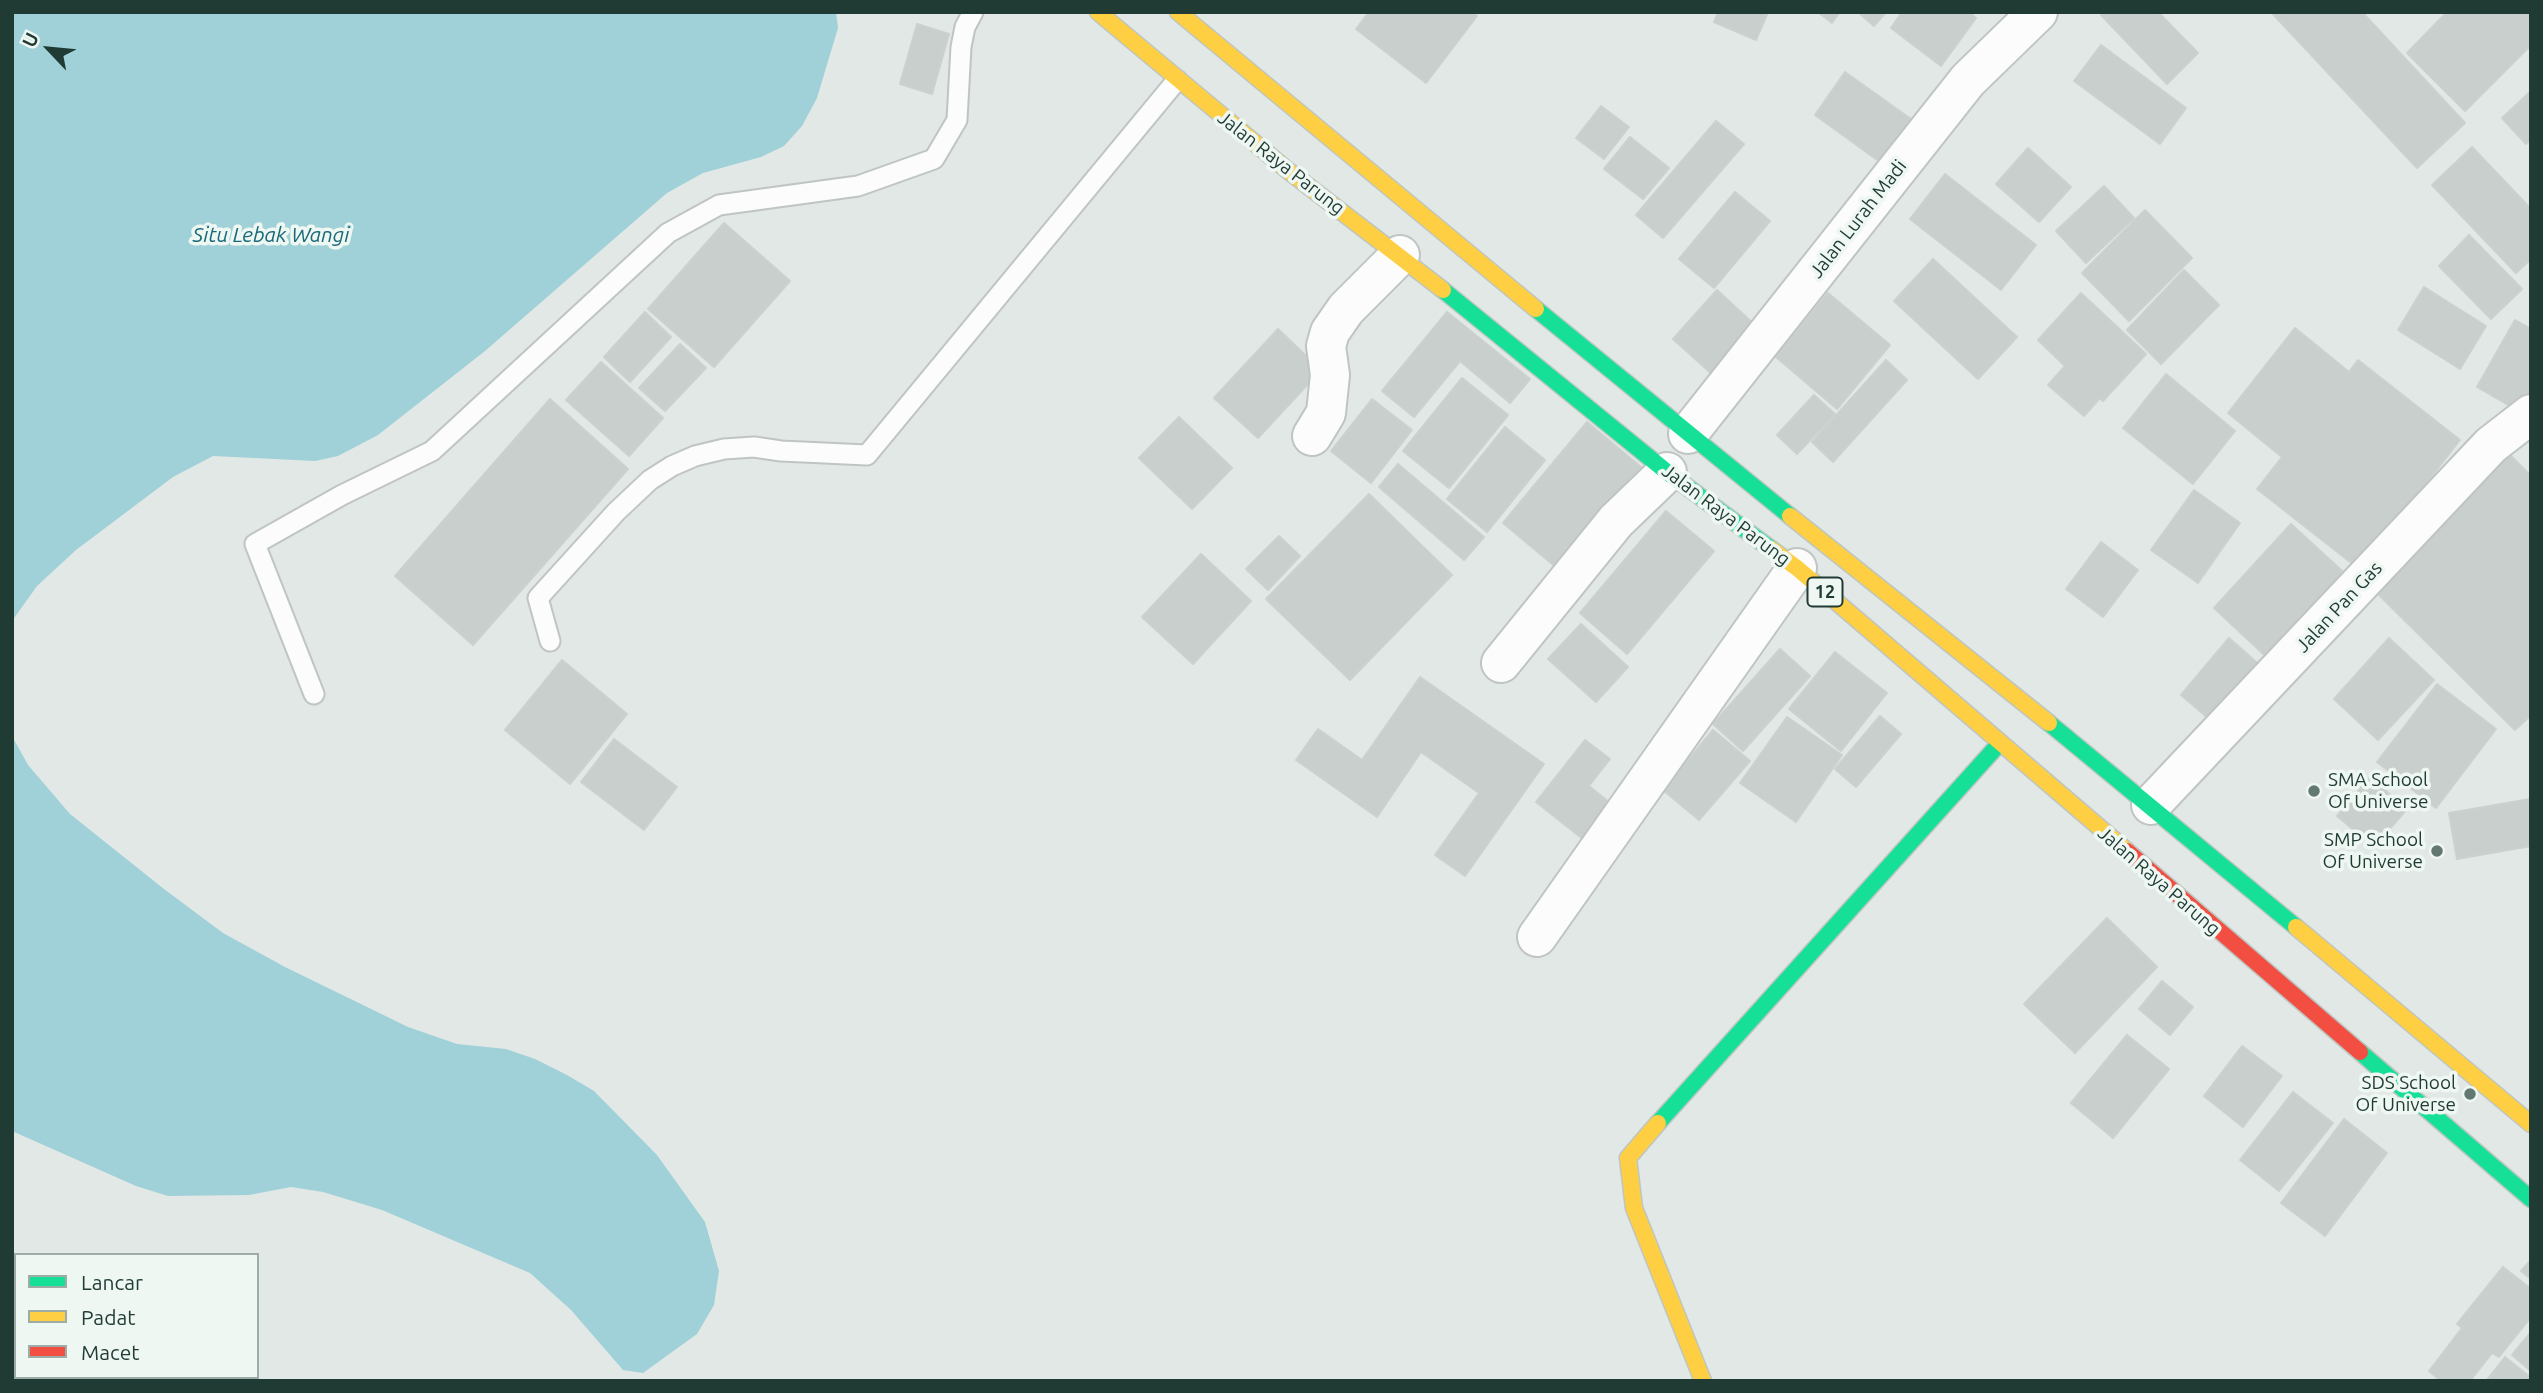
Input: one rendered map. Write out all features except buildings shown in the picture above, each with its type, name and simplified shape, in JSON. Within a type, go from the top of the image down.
[{"type":"main road","name":"Jalan Raya Parung","points":[[1098,12],[1177,80],[1290,164],[1667,472],[1797,568],[2531,1199]]},
{"type":"main road","name":"Jalan Raya Parung","points":[[1178,12],[1314,135],[2151,805],[2531,1124]]},
{"type":"main road","points":[[1703,1381],[1634,1208],[1628,1158],[2000,744]]},
{"type":"street","name":"Jalan Lurah Madi","points":[[1688,434],[1968,80],[2038,12]]},
{"type":"street","points":[[1312,436],[1326,413],[1330,375],[1326,346],[1330,332],[1346,309],[1400,256]]},
{"type":"street","name":"Jalan Pan Gas","points":[[2151,805],[2491,445],[2531,414]]},
{"type":"street","points":[[1501,663],[1616,521],[1667,472]]},
{"type":"street","points":[[1537,937],[1797,568]]},
{"type":"lane","points":[[314,694],[255,544],[342,495],[432,451],[668,233],[719,205],[858,186],[933,159],[957,120],[961,47],[965,27],[973,12]]},
{"type":"lane","points":[[550,641],[538,598],[616,512],[650,480],[672,466],[705,454],[744,447],[867,455],[1177,80]]},
{"type":"water","name":"Situ Lebak Wangi","points":[[12,12],[836,12],[838,28],[817,98],[802,126],[784,146],[761,157],[703,173],[667,193],[485,351],[378,435],[338,456],[315,461],[213,456],[173,477],[76,550],[37,586],[12,621]]},
{"type":"water","points":[[12,736],[28,765],[70,814],[223,933],[285,967],[408,1027],[457,1044],[506,1049],[535,1059],[594,1091],[657,1155],[705,1222],[719,1271],[714,1305],[697,1334],[643,1373],[623,1370],[571,1310],[530,1273],[382,1210],[323,1192],[291,1187],[249,1195],[168,1196],[136,1186],[12,1131]]},
{"type":"traffic: fast","points":[[1443,290],[1667,472],[1771,549]]},
{"type":"traffic: fast","points":[[1536,309],[1790,516]]},
{"type":"traffic: fast","points":[[2049,723],[2296,927]]},
{"type":"traffic: fast","points":[[1658,1123],[1999,744]]},
{"type":"traffic: fast","points":[[2360,1052],[2531,1199]]},
{"type":"traffic: slow","points":[[1098,12],[1286,169],[1443,290]]},
{"type":"traffic: slow","points":[[1178,12],[1536,309]]},
{"type":"traffic: slow","points":[[1790,516],[2049,723]]},
{"type":"traffic: slow","points":[[1771,549],[1797,568],[2127,851]]},
{"type":"traffic: slow","points":[[2296,927],[2531,1124]]},
{"type":"traffic: slow","points":[[1658,1123],[1628,1158],[1634,1208],[1703,1381]]},
{"type":"traffic: jam","points":[[2127,851],[2360,1052]]},
{"type":"place","name":"SMA School Of Universe","points":[[2314,791]]},
{"type":"place","name":"SMP School Of Universe","points":[[2437,851]]},
{"type":"place","name":"SDS School Of Universe","points":[[2470,1094]]}]
